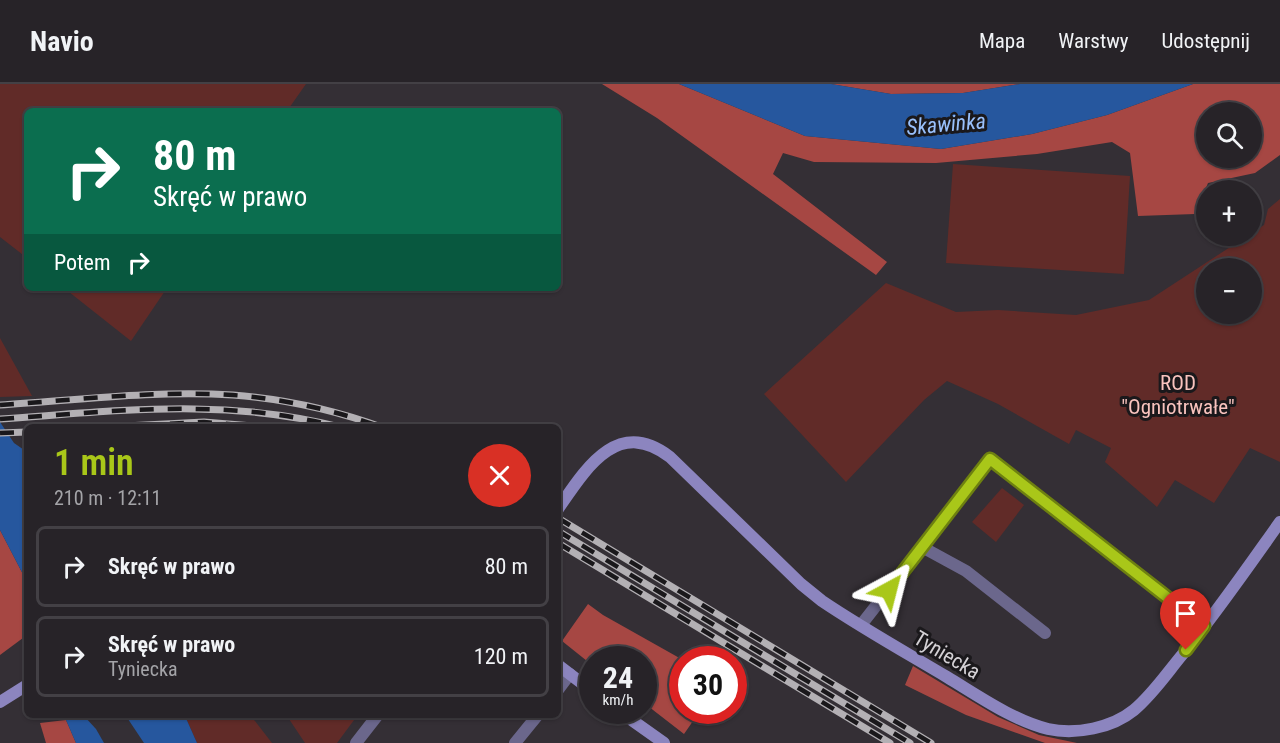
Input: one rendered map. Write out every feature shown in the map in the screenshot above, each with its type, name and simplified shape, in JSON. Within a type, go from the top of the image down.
[{"type":"street","name":"Tyniecka","points":[[561,505],[589,466],[606,450],[614,446],[633,443],[652,446],[670,457],[801,584],[822,601],[974,694],[1039,727],[1062,731],[1087,730],[1100,726],[1133,711],[1152,693],[1280,522]]},
{"type":"street","points":[[861,625],[990,459],[1204,626]]},
{"type":"street","points":[[922,547],[966,572],[1045,633]]},
{"type":"street","points":[[561,668],[579,682]]},
{"type":"street","points":[[561,686],[570,675]]},
{"type":"street","points":[[0,702],[24,687]]},
{"type":"street","points":[[356,743],[375,718]]},
{"type":"street","points":[[515,743],[535,718]]},
{"type":"street","points":[[637,724],[664,743]]},
{"type":"green space","points":[[0,84],[306,84],[289,108],[24,108],[24,256],[0,237]]},
{"type":"green space","points":[[953,164],[1130,176],[1124,274],[946,263]]},
{"type":"green space","name":"ROD \"Ogniotrwałe\"","points":[[1280,199],[1280,462],[1250,448],[1214,503],[1175,480],[1157,507],[1105,462],[1111,448],[1076,430],[1069,444],[998,404],[947,381],[924,400],[846,482],[764,394],[886,283],[956,312],[998,310],[1076,315],[1149,300],[1196,269],[1196,324],[1262,324],[1262,258],[1213,258],[1232,246],[1262,246],[1262,226],[1268,209]]},
{"type":"green space","points":[[68,291],[165,291],[131,341]]},
{"type":"green space","points":[[0,338],[32,396],[0,397]]},
{"type":"green space","points":[[1002,488],[1024,505],[996,542],[972,522]]},
{"type":"green space","points":[[186,718],[253,718],[272,743],[197,743]]},
{"type":"green space","points":[[288,718],[356,718],[337,743],[305,743]]},
{"type":"shaded area","points":[[602,84],[679,84],[805,136],[941,149],[1032,134],[1107,115],[1193,84],[1280,84],[1280,155],[1262,168],[1262,102],[1196,102],[1196,168],[1262,168],[1255,173],[1222,180],[1196,180],[1195,214],[1138,216],[1130,153],[1112,142],[1037,154],[936,163],[814,162],[783,153],[773,174],[887,262],[876,275],[657,118]]},
{"type":"shaded area","points":[[831,84],[1020,84],[963,93],[891,94]]},
{"type":"shaded area","points":[[0,530],[24,576],[24,637],[0,655]]},
{"type":"shaded area","points":[[588,604],[669,652],[669,722],[657,713],[657,646],[579,646],[579,655],[562,641]]},
{"type":"shaded area","points":[[913,666],[998,717],[1039,735],[1077,743],[1045,743],[966,715],[905,685]]},
{"type":"shaded area","points":[[66,720],[76,743],[46,743],[40,723]]},
{"type":"shaded area","points":[[671,724],[691,724],[684,734]]},
{"type":"water","name":"Skawinka","points":[[679,84],[831,84],[891,94],[963,93],[1020,84],[1193,84],[1107,115],[1032,134],[941,149],[805,136]]},
{"type":"water","points":[[0,422],[14,443],[24,450],[24,576],[0,530]]},
{"type":"water","points":[[66,718],[86,718],[104,743],[76,743]]},
{"type":"water","points":[[127,718],[186,718],[197,743],[144,743]]},
{"type":"railway","points":[[0,405],[146,395],[233,395],[309,406],[372,424]]},
{"type":"railway","points":[[0,419],[130,410],[215,409],[257,412],[326,424]]},
{"type":"railway","points":[[165,424],[204,422],[228,424]]},
{"type":"railway","points":[[0,433],[24,432]]},
{"type":"railway","points":[[561,520],[931,743]]},
{"type":"railway","points":[[561,533],[910,743]]},
{"type":"railway","points":[[561,545],[890,743]]},
{"type":"route","points":[[889,590],[990,459],[1204,626],[1186,650]]}]
